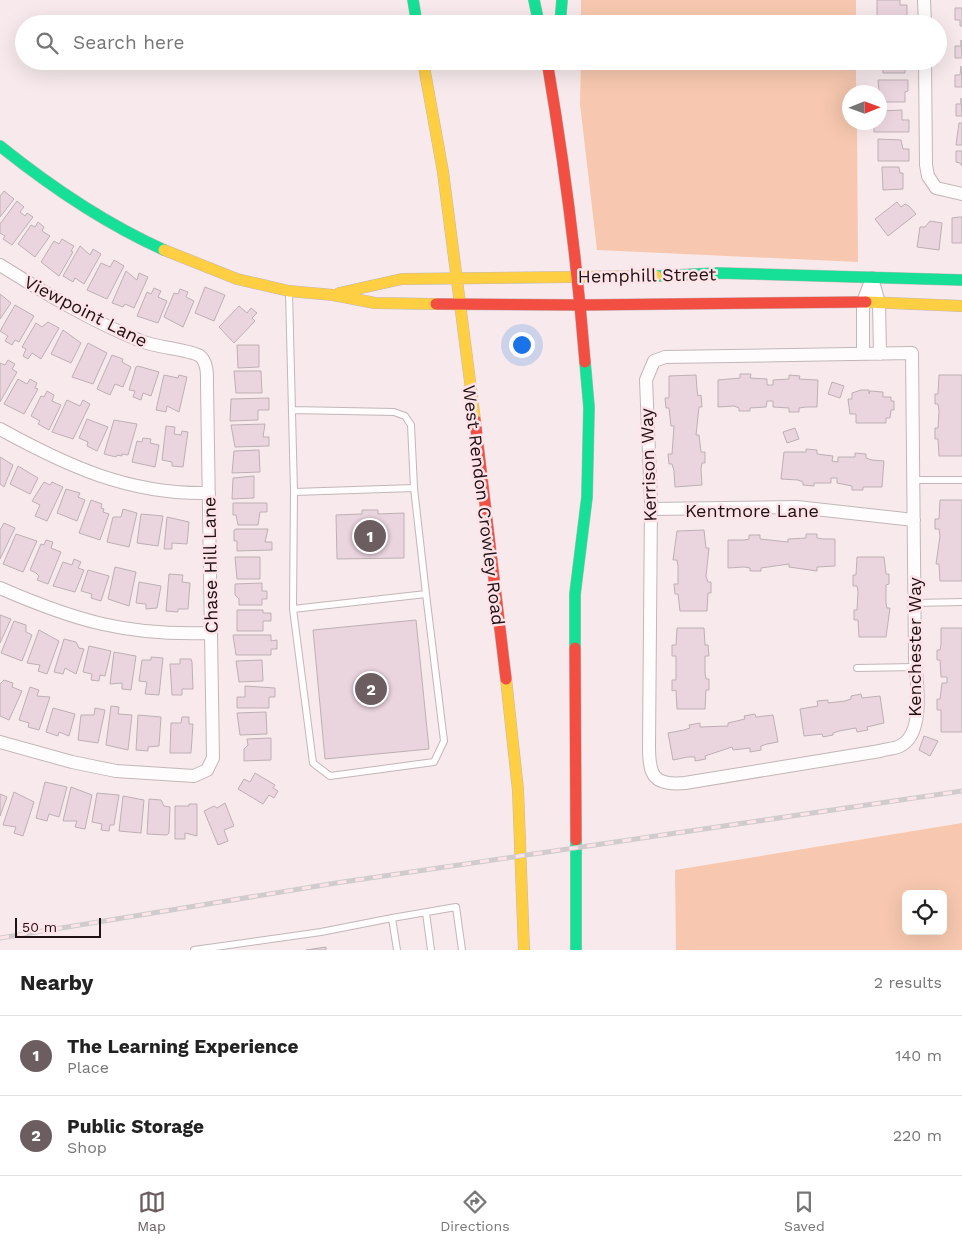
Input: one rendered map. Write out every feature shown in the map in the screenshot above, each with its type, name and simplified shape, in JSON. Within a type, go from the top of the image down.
[{"type":"main road","points":[[413,0],[416,15]]},
{"type":"main road","points":[[534,0],[537,15]]},
{"type":"main road","points":[[561,15],[562,0]]},
{"type":"main road","name":"West Rendon Crowley Road","points":[[426,70],[443,172],[458,304],[491,548],[518,790],[524,950]]},
{"type":"main road","points":[[549,70],[578,276],[589,407],[587,496],[575,594],[576,950]]},
{"type":"main road","points":[[552,84],[556,70]]},
{"type":"main road","name":"Hemphill Street","points":[[0,146],[47,184],[134,237],[180,258],[237,279],[289,291],[334,295],[375,303],[580,305],[863,302],[962,306]]},
{"type":"main road","name":"Hemphill Street","points":[[334,295],[402,279],[752,274],[962,280]]},
{"type":"street","points":[[924,0],[925,15]]},
{"type":"street","points":[[925,70],[926,165],[928,176],[936,188],[962,194]]},
{"type":"street","name":"Viewpoint Lane","points":[[0,265],[51,297],[142,342],[170,350],[193,353],[202,359]]},
{"type":"street","points":[[863,354],[863,302],[872,278]]},
{"type":"street","points":[[872,278],[879,303],[880,354]]},
{"type":"street","name":"Kerrison Way","points":[[655,779],[649,766],[650,509],[646,380],[654,360],[665,357],[912,353]]},
{"type":"street","name":"Kenchester Way","points":[[655,779],[668,784],[685,783],[901,746],[912,733],[916,719],[916,667],[912,353]]},
{"type":"street","name":"Chase Hill Lane","points":[[0,742],[72,762],[116,771],[189,776],[207,770],[213,758],[206,369],[202,359]]},
{"type":"street","points":[[0,429],[53,458],[101,477],[156,491],[208,493]]},
{"type":"street","name":"Kentmore Lane","points":[[650,509],[797,506],[914,520]]},
{"type":"street","points":[[0,588],[76,618],[116,628],[156,633],[211,633]]},
{"type":"lane","points":[[289,291],[294,492],[293,609],[313,763],[330,776],[434,762],[444,741],[414,488],[411,425],[405,416],[394,412],[292,410]]},
{"type":"lane","points":[[915,480],[962,480]]},
{"type":"lane","points":[[294,492],[414,488]]},
{"type":"lane","points":[[293,609],[426,594]]},
{"type":"lane","points":[[915,603],[962,602]]},
{"type":"lane","points":[[857,668],[916,667]]},
{"type":"lane","points":[[194,950],[321,932],[456,907],[462,950]]},
{"type":"lane","points":[[426,913],[431,950]]},
{"type":"lane","points":[[392,918],[397,950]]},
{"type":"shaded area","points":[[581,0],[856,0],[856,15],[581,15]]},
{"type":"shaded area","points":[[581,70],[856,70],[856,85],[842,85],[842,130],[857,130],[858,262],[597,250],[580,104]]},
{"type":"shaded area","points":[[962,823],[962,950],[676,950],[675,870]]},
{"type":"building","points":[[877,0],[900,0],[900,5],[907,5],[907,15],[877,15]]},
{"type":"building","points":[[955,8],[962,8],[962,26],[960,26],[960,20],[955,20]]},
{"type":"building","points":[[961,40],[962,58],[955,58],[955,46],[961,46]]},
{"type":"building","points":[[961,66],[962,87],[955,87],[955,75],[960,75]]},
{"type":"building","points":[[883,70],[905,70],[905,73],[883,73]]},
{"type":"building","points":[[878,80],[908,80],[905,102],[887,102],[887,85],[878,85]]},
{"type":"building","points":[[961,98],[962,116],[956,116],[956,104],[961,104]]},
{"type":"building","points":[[902,110],[902,120],[909,120],[909,132],[874,132],[874,130],[887,130],[887,111]]},
{"type":"building","points":[[959,123],[962,123],[962,145],[956,145]]},
{"type":"building","points":[[878,139],[901,140],[903,149],[909,149],[909,161],[878,161]]},
{"type":"building","points":[[956,151],[962,151],[962,166],[956,162]]},
{"type":"building","points":[[882,167],[899,167],[900,173],[903,173],[903,189],[883,190]]},
{"type":"building","points":[[4,191],[14,199],[0,217],[0,196]]},
{"type":"building","points":[[17,201],[24,207],[20,212],[25,216],[27,213],[33,217],[12,245],[3,239],[5,236],[0,233],[0,224]]},
{"type":"building","points":[[897,202],[901,207],[905,204],[909,206],[916,214],[888,236],[875,219]]},
{"type":"building","points":[[962,217],[962,243],[952,243],[952,218]]},
{"type":"building","points":[[930,221],[942,223],[939,250],[917,247],[920,227],[925,227]]},
{"type":"building","points":[[38,222],[44,227],[42,231],[50,236],[35,257],[18,244],[31,225],[35,227]]},
{"type":"building","points":[[62,239],[74,246],[71,251],[73,252],[59,276],[41,262],[54,241],[59,244]]},
{"type":"building","points":[[80,246],[90,255],[93,249],[101,254],[84,284],[75,278],[73,282],[63,276]]},
{"type":"building","points":[[114,260],[124,266],[107,299],[87,290],[101,263],[110,267]]},
{"type":"building","points":[[126,271],[137,280],[139,273],[148,277],[134,308],[125,304],[123,307],[112,303]]},
{"type":"building","points":[[205,287],[225,295],[214,321],[195,313]]},
{"type":"building","points":[[154,288],[161,291],[158,297],[167,301],[158,323],[137,316],[147,292],[151,294]]},
{"type":"building","points":[[180,289],[188,292],[186,297],[194,301],[183,327],[164,317],[174,293],[178,294]]},
{"type":"building","points":[[0,294],[11,303],[0,319]]},
{"type":"building","points":[[15,305],[34,316],[19,342],[15,340],[12,345],[5,341],[8,336],[0,331]]},
{"type":"building","points":[[239,306],[247,313],[251,308],[257,313],[252,318],[255,321],[234,343],[219,327]]},
{"type":"building","points":[[48,322],[59,328],[41,359],[32,353],[28,359],[23,356],[26,349],[22,347],[36,323],[42,327]]},
{"type":"building","points":[[63,330],[81,343],[71,363],[51,354]]},
{"type":"building","points":[[88,343],[107,353],[93,384],[72,377]]},
{"type":"building","points":[[237,345],[259,345],[259,367],[238,368]]},
{"type":"building","points":[[112,355],[123,359],[122,362],[131,367],[123,387],[115,384],[110,395],[97,389]]},
{"type":"building","points":[[8,360],[15,364],[12,369],[17,372],[0,402],[0,363],[5,365]]},
{"type":"building","points":[[136,367],[159,372],[151,396],[143,393],[141,400],[133,397],[135,391],[129,390]]},
{"type":"building","points":[[234,371],[261,371],[262,393],[236,393]]},
{"type":"building","points":[[740,374],[751,374],[750,378],[767,379],[767,385],[773,385],[773,380],[789,379],[789,375],[800,376],[799,379],[818,380],[817,407],[799,408],[799,412],[789,412],[789,408],[773,407],[773,401],[767,401],[766,407],[750,408],[750,411],[739,411],[739,408],[734,406],[718,407],[718,380],[740,378]]},
{"type":"building","points":[[164,375],[178,378],[179,375],[187,377],[179,412],[167,406],[166,412],[156,410]]},
{"type":"building","points":[[696,375],[698,396],[701,395],[702,407],[699,407],[696,435],[699,435],[701,452],[705,452],[705,463],[702,463],[701,469],[702,485],[675,487],[674,471],[672,464],[669,464],[668,454],[672,454],[674,426],[671,426],[669,408],[666,408],[665,398],[669,398],[669,376]]},
{"type":"building","points":[[939,375],[962,375],[962,456],[939,456],[938,439],[935,439],[935,428],[938,428],[939,411],[938,404],[935,404],[935,394],[938,394]]},
{"type":"building","points":[[18,379],[27,384],[30,379],[37,383],[35,388],[38,389],[24,414],[4,404]]},
{"type":"building","points":[[832,382],[844,386],[840,398],[828,394]]},
{"type":"building","points":[[869,390],[869,394],[870,391],[883,392],[883,397],[891,397],[891,401],[894,401],[894,410],[891,410],[890,418],[886,418],[886,423],[856,423],[856,414],[850,414],[848,399],[852,399],[852,393]]},
{"type":"building","points":[[47,391],[54,395],[52,401],[61,405],[49,430],[38,424],[40,421],[31,416],[41,396],[44,397]]},
{"type":"building","points":[[269,398],[269,410],[258,410],[258,420],[230,421],[231,399]]},
{"type":"building","points":[[67,400],[80,406],[83,400],[90,404],[73,439],[52,432]]},
{"type":"building","points":[[87,419],[108,427],[97,451],[87,446],[88,442],[79,438]]},
{"type":"building","points":[[114,420],[137,424],[128,455],[122,454],[122,456],[117,455],[116,457],[104,454]]},
{"type":"building","points":[[265,424],[263,437],[269,437],[269,446],[235,447],[231,425]]},
{"type":"building","points":[[166,426],[175,427],[174,434],[181,435],[182,431],[188,432],[183,467],[172,466],[172,462],[162,460]]},
{"type":"building","points":[[795,428],[799,439],[787,443],[783,432]]},
{"type":"building","points":[[143,438],[151,439],[150,443],[159,445],[155,467],[132,462],[137,441],[142,442]]},
{"type":"building","points":[[806,449],[817,450],[817,454],[833,456],[832,461],[838,462],[838,457],[855,457],[855,453],[866,454],[866,458],[872,460],[884,461],[882,487],[863,487],[863,490],[852,490],[852,486],[837,483],[837,478],[831,478],[831,483],[814,483],[814,486],[803,485],[803,482],[798,480],[781,479],[784,452],[806,452]]},
{"type":"building","points":[[259,450],[260,472],[232,473],[234,451]]},
{"type":"building","points":[[0,457],[13,465],[4,487],[0,484]]},
{"type":"building","points":[[18,466],[38,478],[30,494],[10,484]]},
{"type":"building","points":[[254,476],[254,498],[232,499],[233,478]]},
{"type":"building","points":[[44,482],[50,485],[52,482],[63,487],[47,521],[35,516],[40,505],[32,501]]},
{"type":"building","points":[[66,489],[80,493],[78,497],[85,500],[77,521],[57,513]]},
{"type":"building","points":[[91,500],[102,504],[103,512],[109,514],[100,540],[79,533]]},
{"type":"building","points":[[940,500],[962,500],[962,581],[940,581],[939,564],[936,564],[940,536],[939,529],[935,529],[935,519],[939,519]]},
{"type":"building","points":[[233,503],[267,503],[267,512],[260,512],[258,525],[238,525],[236,515],[233,515]]},
{"type":"building","points":[[123,509],[137,513],[129,547],[107,542],[113,517],[121,517]]},
{"type":"building","points":[[362,510],[378,510],[378,514],[404,513],[404,558],[337,559],[336,515],[362,514]]},
{"type":"building","points":[[141,514],[163,516],[158,546],[137,543]]},
{"type":"building","points":[[167,517],[189,522],[187,544],[172,543],[172,549],[164,549]]},
{"type":"building","points":[[4,523],[15,528],[0,559],[0,530]]},
{"type":"building","points":[[268,529],[265,542],[272,542],[272,550],[237,551],[237,541],[234,541],[234,530]]},
{"type":"building","points":[[704,530],[706,548],[709,548],[706,576],[708,582],[711,582],[711,593],[708,593],[707,611],[680,611],[678,594],[675,594],[674,584],[678,584],[678,566],[677,560],[673,560],[677,531]]},
{"type":"building","points":[[16,534],[37,541],[23,572],[3,564]]},
{"type":"building","points":[[806,534],[817,534],[817,538],[835,539],[835,566],[817,567],[817,571],[789,567],[789,564],[761,568],[761,571],[750,571],[750,568],[744,567],[728,568],[728,540],[744,540],[749,539],[749,535],[760,535],[760,539],[788,542],[788,539],[806,538]]},
{"type":"building","points":[[46,540],[53,542],[51,548],[61,552],[48,584],[37,580],[39,576],[30,570],[41,544],[44,545]]},
{"type":"building","points":[[235,557],[260,557],[260,579],[237,579]]},
{"type":"building","points":[[857,557],[884,557],[886,574],[889,574],[889,584],[886,585],[886,603],[887,608],[890,608],[886,637],[859,637],[858,620],[854,620],[854,610],[857,610],[858,592],[857,586],[853,586],[853,575],[856,575]]},
{"type":"building","points":[[74,559],[81,562],[78,568],[84,570],[75,592],[53,586],[63,562],[72,565]]},
{"type":"building","points":[[115,567],[136,572],[129,606],[108,599]]},
{"type":"building","points":[[88,570],[109,576],[101,601],[91,598],[92,594],[81,591]]},
{"type":"building","points":[[169,574],[183,575],[182,582],[190,583],[188,609],[178,609],[178,612],[166,611]]},
{"type":"building","points":[[139,582],[161,586],[157,608],[146,609],[146,604],[136,603]]},
{"type":"building","points":[[262,583],[262,591],[267,591],[267,599],[262,599],[262,605],[239,605],[239,599],[235,595],[235,584]]},
{"type":"building","points":[[237,610],[263,610],[263,613],[271,613],[271,621],[263,621],[263,631],[237,631]]},
{"type":"building","points":[[0,615],[11,619],[0,643]]},
{"type":"building","points":[[416,620],[429,749],[325,759],[313,630]]},
{"type":"building","points":[[14,621],[26,625],[26,632],[32,635],[22,661],[1,653]]},
{"type":"building","points":[[677,628],[704,628],[705,645],[708,645],[709,656],[705,656],[705,673],[706,679],[709,679],[709,690],[706,690],[705,709],[677,709],[676,690],[672,691],[672,680],[676,680],[676,656],[672,656],[672,645],[676,645]]},
{"type":"building","points":[[941,628],[962,628],[962,732],[941,732],[941,710],[937,710],[937,699],[940,699],[942,683],[947,683],[947,677],[941,677],[940,660],[937,660],[937,650],[940,650],[941,644]]},
{"type":"building","points":[[39,630],[59,641],[47,674],[38,671],[40,665],[27,663]]},
{"type":"building","points":[[233,635],[271,635],[271,641],[277,640],[277,649],[271,649],[271,655],[236,655]]},
{"type":"building","points":[[64,639],[76,642],[79,648],[84,649],[76,674],[65,668],[63,674],[54,672]]},
{"type":"building","points":[[89,646],[111,651],[105,676],[100,675],[99,681],[91,680],[92,674],[83,672]]},
{"type":"building","points":[[114,652],[136,656],[131,690],[122,689],[122,683],[110,684]]},
{"type":"building","points":[[151,657],[163,658],[159,695],[145,694],[147,682],[139,681],[142,660],[151,660]]},
{"type":"building","points":[[180,659],[191,659],[193,689],[182,689],[182,695],[172,695],[170,664],[180,664]]},
{"type":"building","points":[[262,660],[263,681],[239,682],[236,661]]},
{"type":"building","points":[[4,680],[13,683],[12,687],[22,691],[9,720],[0,716],[0,684]]},
{"type":"building","points":[[245,686],[275,688],[275,697],[269,697],[269,708],[237,708],[237,697],[245,697]]},
{"type":"building","points":[[30,687],[39,690],[37,696],[50,697],[39,730],[28,727],[29,723],[19,720]]},
{"type":"building","points":[[861,694],[862,698],[880,696],[884,723],[867,727],[868,730],[857,732],[856,728],[839,731],[833,733],[833,735],[823,737],[822,734],[804,736],[800,709],[818,706],[817,701],[828,700],[828,703],[845,701],[851,699],[851,696]]},
{"type":"building","points":[[111,706],[119,707],[118,714],[132,715],[128,750],[106,745]]},
{"type":"building","points":[[53,708],[75,714],[69,736],[59,732],[58,736],[46,732]]},
{"type":"building","points":[[95,708],[105,710],[98,743],[78,740],[81,715],[94,715]]},
{"type":"building","points":[[266,712],[267,734],[240,735],[237,713]]},
{"type":"building","points":[[755,714],[756,717],[773,715],[778,742],[761,746],[761,750],[750,752],[750,748],[733,750],[732,747],[705,756],[706,759],[695,761],[695,757],[688,757],[673,760],[668,733],[684,730],[690,728],[689,725],[700,723],[700,727],[728,726],[728,723],[745,719],[744,716]]},
{"type":"building","points":[[138,715],[161,717],[159,746],[148,747],[148,751],[136,750]]},
{"type":"building","points":[[182,717],[189,717],[189,724],[193,724],[191,753],[170,753],[171,723],[181,723]]},
{"type":"building","points":[[924,736],[938,741],[930,756],[919,750]]},
{"type":"building","points":[[271,738],[271,760],[244,761],[244,749],[248,745],[247,739]]},
{"type":"building","points":[[255,773],[275,785],[273,788],[278,791],[274,798],[269,795],[263,804],[238,789],[244,779],[250,782]]},
{"type":"building","points":[[45,782],[67,787],[59,817],[49,814],[47,821],[36,818]]},
{"type":"building","points":[[71,787],[92,795],[85,829],[75,827],[77,821],[63,821]]},
{"type":"building","points":[[14,792],[34,802],[23,836],[14,833],[16,827],[3,825]]},
{"type":"building","points":[[97,793],[119,795],[114,825],[110,825],[109,831],[101,830],[102,824],[92,822]]},
{"type":"building","points":[[0,794],[7,797],[0,816]]},
{"type":"building","points":[[123,796],[144,800],[141,833],[119,831]]},
{"type":"building","points":[[149,799],[161,800],[164,806],[170,807],[169,833],[167,835],[147,834]]},
{"type":"building","points":[[225,803],[234,826],[224,830],[228,841],[218,845],[204,811],[214,806],[217,808]]},
{"type":"building","points":[[189,804],[197,804],[197,836],[185,833],[185,839],[175,839],[175,806],[189,806]]},
{"type":"building","points":[[326,947],[326,950],[306,950]]},
{"type":"railway","points":[[0,938],[336,883],[962,791]]},
{"type":"traffic: fast","points":[[413,0],[416,15]]},
{"type":"traffic: fast","points":[[534,0],[537,15]]},
{"type":"traffic: fast","points":[[561,15],[562,0]]},
{"type":"traffic: fast","points":[[0,146],[39,176],[99,216],[164,250]]},
{"type":"traffic: fast","points":[[656,276],[717,273],[962,280]]},
{"type":"traffic: fast","points":[[575,648],[575,594],[587,497],[589,407],[585,362]]},
{"type":"traffic: fast","points":[[576,840],[576,950]]},
{"type":"traffic: slow","points":[[425,70],[443,172],[475,420]]},
{"type":"traffic: slow","points":[[164,250],[237,279],[289,291],[333,295],[375,303],[436,304]]},
{"type":"traffic: slow","points":[[339,293],[402,279],[656,276]]},
{"type":"traffic: slow","points":[[866,302],[962,306]]},
{"type":"traffic: slow","points":[[506,679],[518,790],[524,950]]},
{"type":"traffic: jam","points":[[548,70],[569,211],[585,362]]},
{"type":"traffic: jam","points":[[436,304],[581,305],[866,302]]},
{"type":"traffic: jam","points":[[475,420],[506,679]]},
{"type":"traffic: jam","points":[[575,648],[576,840]]},
{"type":"place","name":"The Learning Experience","points":[[370,536]]},
{"type":"place","name":"Public Storage","points":[[371,689]]}]
